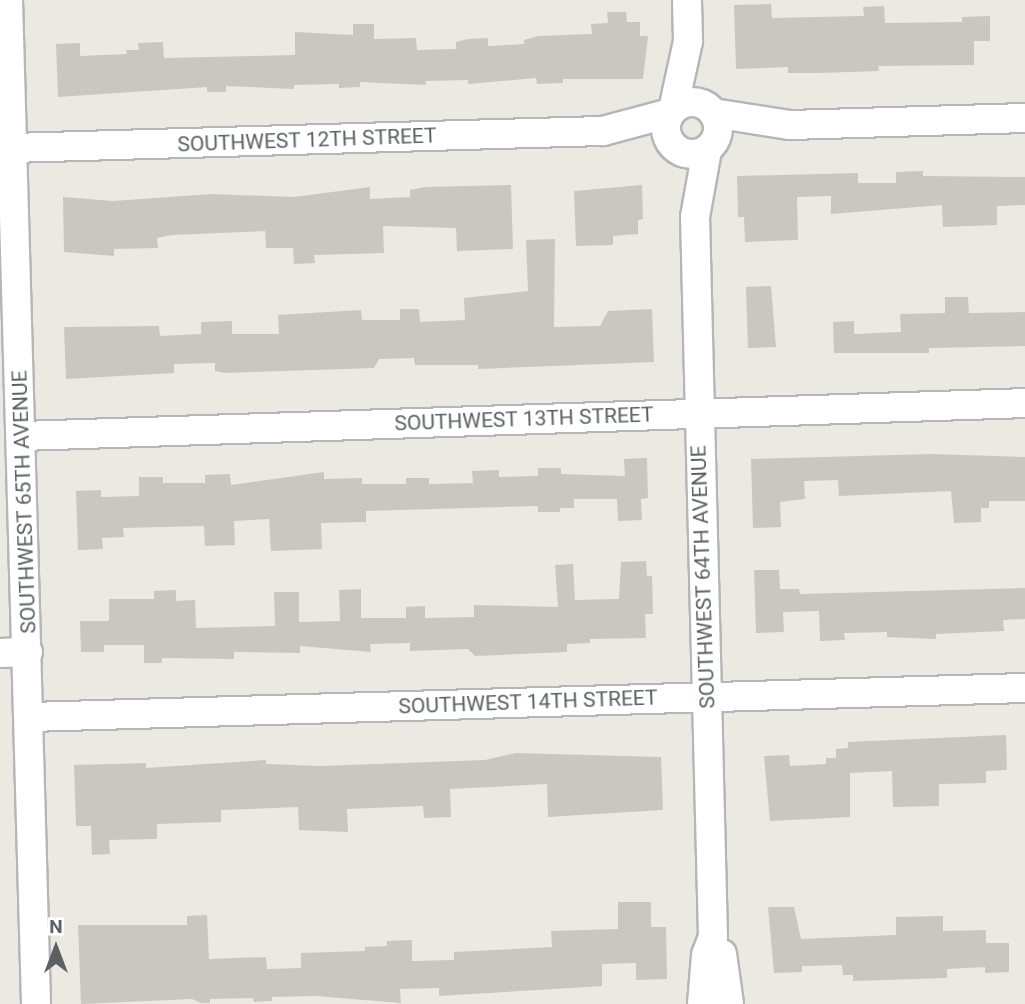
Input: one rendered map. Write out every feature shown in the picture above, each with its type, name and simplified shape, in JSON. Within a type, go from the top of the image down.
[{"type":"street","name":"SOUTHWEST 65TH AVENUE","points":[[8,0],[4,32],[12,148],[9,333],[22,436],[36,1004]]},
{"type":"street","points":[[687,0],[688,41],[665,128],[673,146],[691,154],[740,135],[771,134],[790,125]]},
{"type":"street","points":[[688,41],[698,55],[711,111],[718,127],[710,146]]},
{"type":"street","points":[[671,112],[691,102],[711,111],[790,125],[1025,118]]},
{"type":"street","name":"SOUTHWEST 12TH STREET","points":[[603,131],[671,112]]},
{"type":"street","name":"SOUTHWEST 12TH STREET","points":[[12,148],[603,131],[673,146]]},
{"type":"street","name":"SOUTHWEST 64TH AVENUE","points":[[673,146],[685,202],[695,217]]},
{"type":"street","name":"SOUTHWEST 64TH AVENUE","points":[[702,1004],[706,955],[713,937],[695,217],[710,146]]},
{"type":"street","name":"SOUTHWEST 13TH STREET","points":[[22,436],[1025,403]]},
{"type":"street","points":[[0,653],[28,652]]},
{"type":"street","name":"SOUTHWEST 14TH STREET","points":[[30,717],[1025,688]]},
{"type":"street","name":"SOUTHWEST 64TH AVENUE","points":[[713,937],[723,956],[729,1004]]},
{"type":"building","points":[[771,4],[772,18],[864,16],[863,7],[884,6],[885,23],[962,22],[962,17],[990,16],[990,41],[974,41],[974,65],[878,66],[879,71],[819,73],[788,73],[788,67],[736,69],[734,5]]},
{"type":"building","points":[[607,12],[626,12],[627,22],[640,22],[640,36],[648,36],[643,79],[563,79],[563,83],[537,84],[536,78],[468,84],[468,80],[426,81],[426,85],[360,82],[360,87],[339,88],[339,84],[294,85],[294,89],[226,86],[226,92],[207,92],[207,87],[58,97],[56,44],[80,43],[80,56],[127,54],[126,50],[139,50],[138,43],[163,42],[164,58],[295,55],[295,32],[353,35],[353,24],[374,24],[374,39],[416,38],[417,50],[456,49],[456,42],[468,39],[488,38],[488,46],[524,44],[524,40],[538,36],[592,34],[591,24],[608,23]]},
{"type":"building","points":[[923,171],[923,176],[1025,177],[1025,205],[997,206],[997,225],[943,227],[942,205],[831,214],[831,196],[797,197],[798,240],[745,242],[744,217],[738,217],[737,176],[858,173],[858,183],[896,183],[896,172]]},
{"type":"building","points":[[511,185],[513,249],[457,251],[456,228],[383,226],[384,253],[314,255],[315,263],[294,264],[293,248],[266,248],[265,231],[172,235],[157,238],[158,248],[114,249],[114,256],[64,252],[63,197],[113,201],[211,194],[294,197],[370,187],[370,199],[410,197],[410,190],[426,187]]},
{"type":"building","points":[[642,185],[643,219],[638,220],[638,234],[613,236],[613,245],[576,246],[574,191]]},
{"type":"building","points":[[555,239],[554,327],[600,326],[608,311],[652,309],[654,362],[478,369],[478,365],[415,365],[414,358],[379,359],[374,368],[225,373],[215,371],[215,363],[174,364],[174,373],[66,379],[64,327],[159,326],[160,336],[201,334],[201,322],[232,321],[232,334],[279,334],[278,315],[361,310],[362,320],[400,320],[400,309],[419,309],[420,322],[465,320],[464,298],[528,291],[526,240]]},
{"type":"building","points":[[771,286],[776,347],[748,348],[746,287]]},
{"type":"building","points":[[945,297],[968,297],[969,313],[1025,312],[1025,346],[929,348],[929,353],[834,353],[833,322],[854,321],[854,334],[901,332],[900,314],[945,313]]},
{"type":"building","points":[[931,454],[1025,457],[1025,501],[989,501],[989,508],[981,508],[981,522],[954,523],[951,491],[839,496],[838,480],[804,481],[805,499],[780,502],[781,527],[753,528],[751,459]]},
{"type":"building","points":[[647,458],[648,498],[641,499],[642,520],[618,521],[617,499],[574,499],[574,508],[560,508],[560,512],[538,512],[538,506],[366,511],[366,522],[321,523],[322,549],[271,551],[269,519],[234,521],[235,545],[205,546],[204,526],[123,528],[124,537],[102,538],[103,549],[78,550],[76,491],[101,490],[101,497],[139,496],[139,477],[163,477],[163,483],[205,483],[205,475],[230,474],[231,485],[324,472],[324,479],[362,478],[362,484],[406,484],[406,478],[429,478],[429,484],[473,483],[472,471],[499,470],[499,477],[538,476],[538,468],[561,468],[561,474],[625,476],[624,459]]},
{"type":"building","points":[[646,561],[647,576],[652,576],[653,614],[645,614],[646,638],[590,639],[590,643],[567,644],[567,652],[475,656],[468,649],[410,651],[410,643],[370,644],[371,652],[300,646],[300,653],[234,652],[234,659],[162,658],[162,663],[144,663],[144,645],[104,645],[104,652],[81,652],[80,621],[109,621],[109,599],[154,599],[154,591],[176,590],[176,601],[195,600],[196,628],[275,626],[274,592],[299,592],[299,622],[340,621],[339,590],[361,589],[361,618],[406,618],[406,607],[425,606],[425,618],[474,617],[474,605],[558,607],[555,565],[573,564],[575,600],[619,599],[621,562]]},
{"type":"building","points":[[754,570],[779,570],[780,589],[799,589],[800,594],[1025,588],[1025,619],[1003,620],[1004,631],[936,634],[936,639],[887,637],[887,632],[844,633],[845,640],[820,641],[819,611],[783,612],[784,632],[756,633]]},
{"type":"building","points":[[1006,735],[1007,770],[986,771],[986,783],[939,784],[939,806],[893,807],[892,771],[850,773],[850,817],[770,821],[764,756],[789,755],[790,766],[826,764],[826,758],[836,758],[836,749],[848,748],[848,742]]},
{"type":"building","points":[[516,753],[661,757],[663,810],[548,817],[547,784],[450,789],[451,817],[424,818],[423,806],[347,809],[348,832],[299,830],[298,807],[221,810],[221,822],[157,824],[157,839],[109,840],[110,854],[92,855],[91,826],[76,826],[74,765],[146,763],[146,768],[266,760],[266,764],[321,766],[485,760]]},
{"type":"building","points":[[618,902],[651,902],[651,927],[666,927],[667,979],[636,980],[636,963],[602,964],[602,986],[439,996],[439,988],[400,989],[401,1003],[316,996],[272,997],[272,1001],[254,1002],[253,998],[210,999],[210,1003],[192,999],[81,1004],[78,925],[187,925],[187,916],[207,915],[209,959],[266,957],[267,969],[301,968],[301,953],[365,951],[365,947],[387,946],[387,941],[412,940],[412,961],[454,960],[454,952],[552,947],[551,931],[618,929]]},
{"type":"building","points":[[768,907],[794,907],[801,939],[896,935],[896,917],[943,916],[943,931],[986,930],[986,943],[1009,943],[1009,972],[985,973],[985,967],[947,969],[947,978],[853,981],[853,975],[843,975],[842,965],[802,966],[802,972],[774,973]]}]
